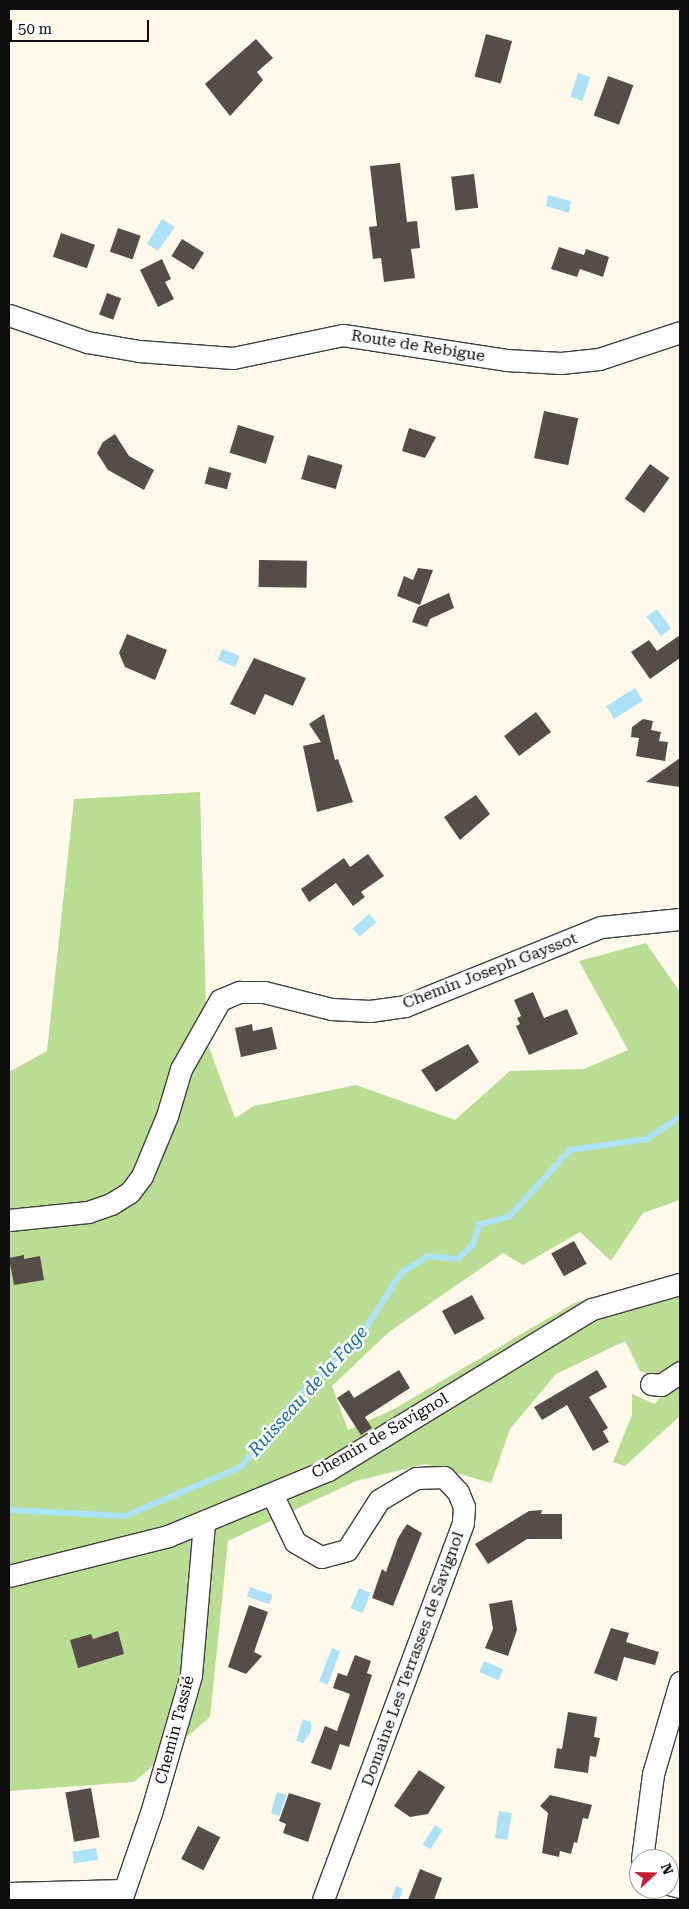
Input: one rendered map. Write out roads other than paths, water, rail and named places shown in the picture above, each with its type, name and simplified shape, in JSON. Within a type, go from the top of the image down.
[{"type":"street","name":"Route de Rebigue","points":[[9,315],[87,342],[139,351],[233,358],[343,335],[506,360],[561,364],[599,359],[680,332]]},
{"type":"street","name":"Chemin Joseph Gayssot","points":[[9,1220],[88,1212],[118,1200],[130,1192],[142,1176],[167,1116],[181,1069],[220,1000],[239,992],[264,992],[331,1010],[370,1011],[405,1006],[601,927],[680,919]]},
{"type":"street","name":"Chemin de Savignol","points":[[9,1576],[168,1536],[204,1523],[328,1470],[592,1309],[680,1284]]},
{"type":"street","points":[[651,1384],[661,1385],[680,1372]]},
{"type":"street","name":"Domaine Les Terrasses de Savignol","points":[[272,1494],[295,1542],[321,1557],[347,1550],[379,1500],[416,1478],[444,1477],[458,1492],[464,1507],[463,1523],[323,1900]]},
{"type":"street","name":"Chemin Tassié","points":[[122,1895],[151,1813],[191,1675],[204,1523]]},
{"type":"street","points":[[643,1849],[653,1774],[680,1682]]},
{"type":"street","points":[[9,1893],[122,1895]]},
{"type":"water","points":[[578,73],[590,77],[583,101],[570,97]]},
{"type":"water","points":[[548,195],[571,201],[569,213],[546,206]]},
{"type":"water","points":[[162,219],[175,227],[158,251],[147,244]]},
{"type":"water","points":[[657,609],[671,628],[661,636],[646,617]]},
{"type":"water","points":[[222,649],[240,656],[235,667],[218,660]]},
{"type":"water","points":[[635,688],[643,701],[614,719],[606,706]]},
{"type":"water","points":[[369,914],[376,922],[360,937],[352,928]]},
{"type":"water","points":[[250,1587],[273,1595],[269,1604],[247,1596]]},
{"type":"water","points":[[359,1588],[371,1593],[362,1613],[350,1608]]},
{"type":"water","points":[[332,1648],[340,1651],[328,1685],[319,1682]]},
{"type":"water","points":[[484,1661],[503,1669],[499,1680],[479,1672]]},
{"type":"water","points":[[303,1719],[311,1722],[311,1731],[303,1743],[296,1741]]},
{"type":"water","points":[[277,1792],[287,1795],[279,1816],[271,1813]]},
{"type":"water","points":[[499,1811],[512,1813],[508,1840],[495,1838]]},
{"type":"water","points":[[435,1825],[443,1830],[430,1849],[423,1845]]},
{"type":"water","points":[[96,1848],[98,1860],[74,1864],[72,1852]]},
{"type":"water","points":[[396,1886],[403,1889],[399,1900],[391,1900]]},
{"type":"waterway","name":"Ruisseau de la Fage","points":[[9,1510],[126,1516],[241,1467],[298,1397],[362,1334],[401,1273],[428,1256],[458,1259],[473,1245],[479,1225],[510,1216],[570,1150],[647,1139],[680,1117]]}]
